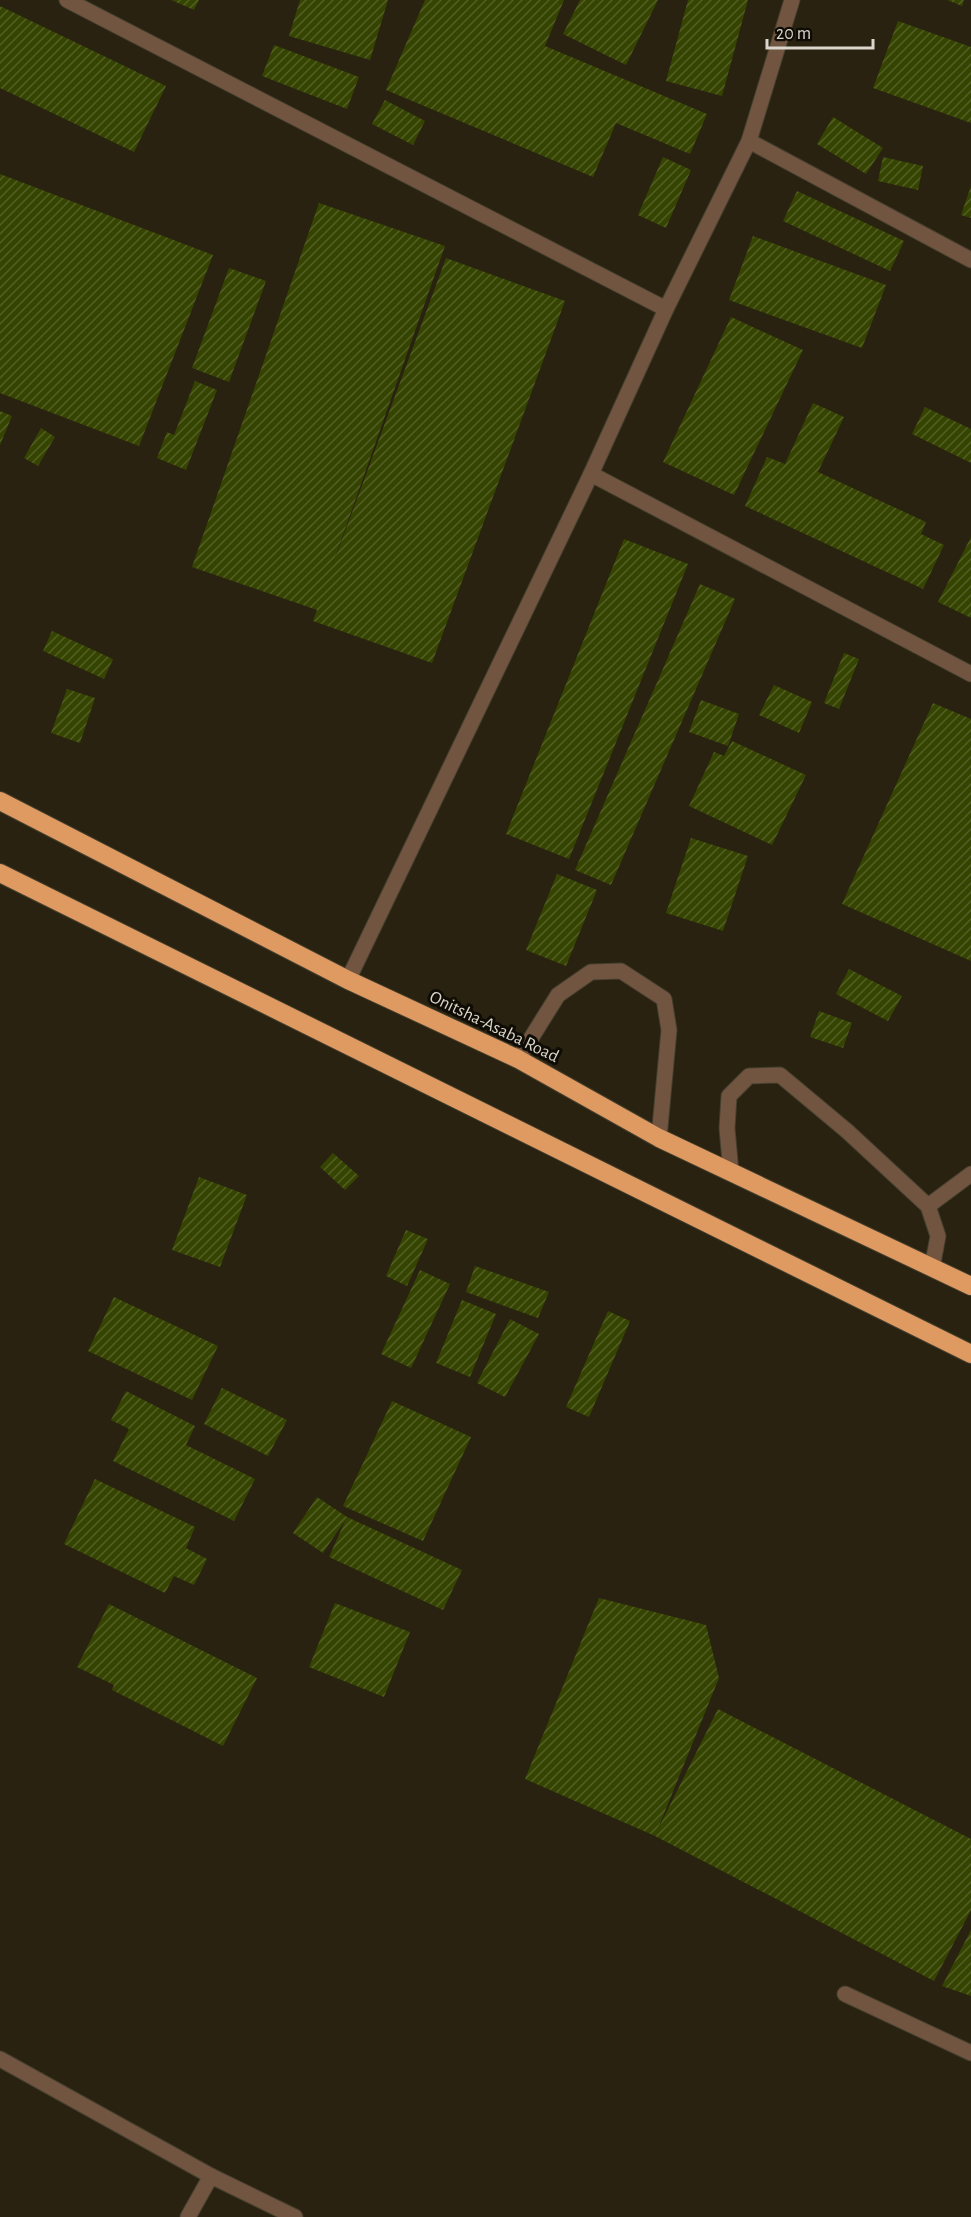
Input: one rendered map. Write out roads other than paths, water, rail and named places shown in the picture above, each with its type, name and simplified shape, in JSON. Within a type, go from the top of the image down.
[{"type":"highway","name":"Onitsha-Asaba Road","points":[[0,801],[348,980],[518,1059],[659,1138],[971,1286]]},
{"type":"highway","points":[[0,873],[971,1354]]},
{"type":"street","points":[[67,0],[666,309]]},
{"type":"street","points":[[348,980],[591,474],[666,309],[749,141],[792,0]]},
{"type":"street","points":[[749,141],[971,260]]},
{"type":"street","points":[[591,474],[971,674]]},
{"type":"street","points":[[518,1059],[558,995],[591,972],[621,971],[664,999],[669,1030],[659,1138]]},
{"type":"street","points":[[731,1173],[727,1128],[729,1096],[749,1076],[780,1075],[847,1131],[928,1206],[938,1236],[932,1268]]},
{"type":"street","points":[[928,1206],[971,1174]]},
{"type":"street","points":[[845,1994],[971,2053]]},
{"type":"street","points":[[0,2059],[211,2176],[295,2217]]},
{"type":"street","points":[[188,2217],[211,2176]]}]
